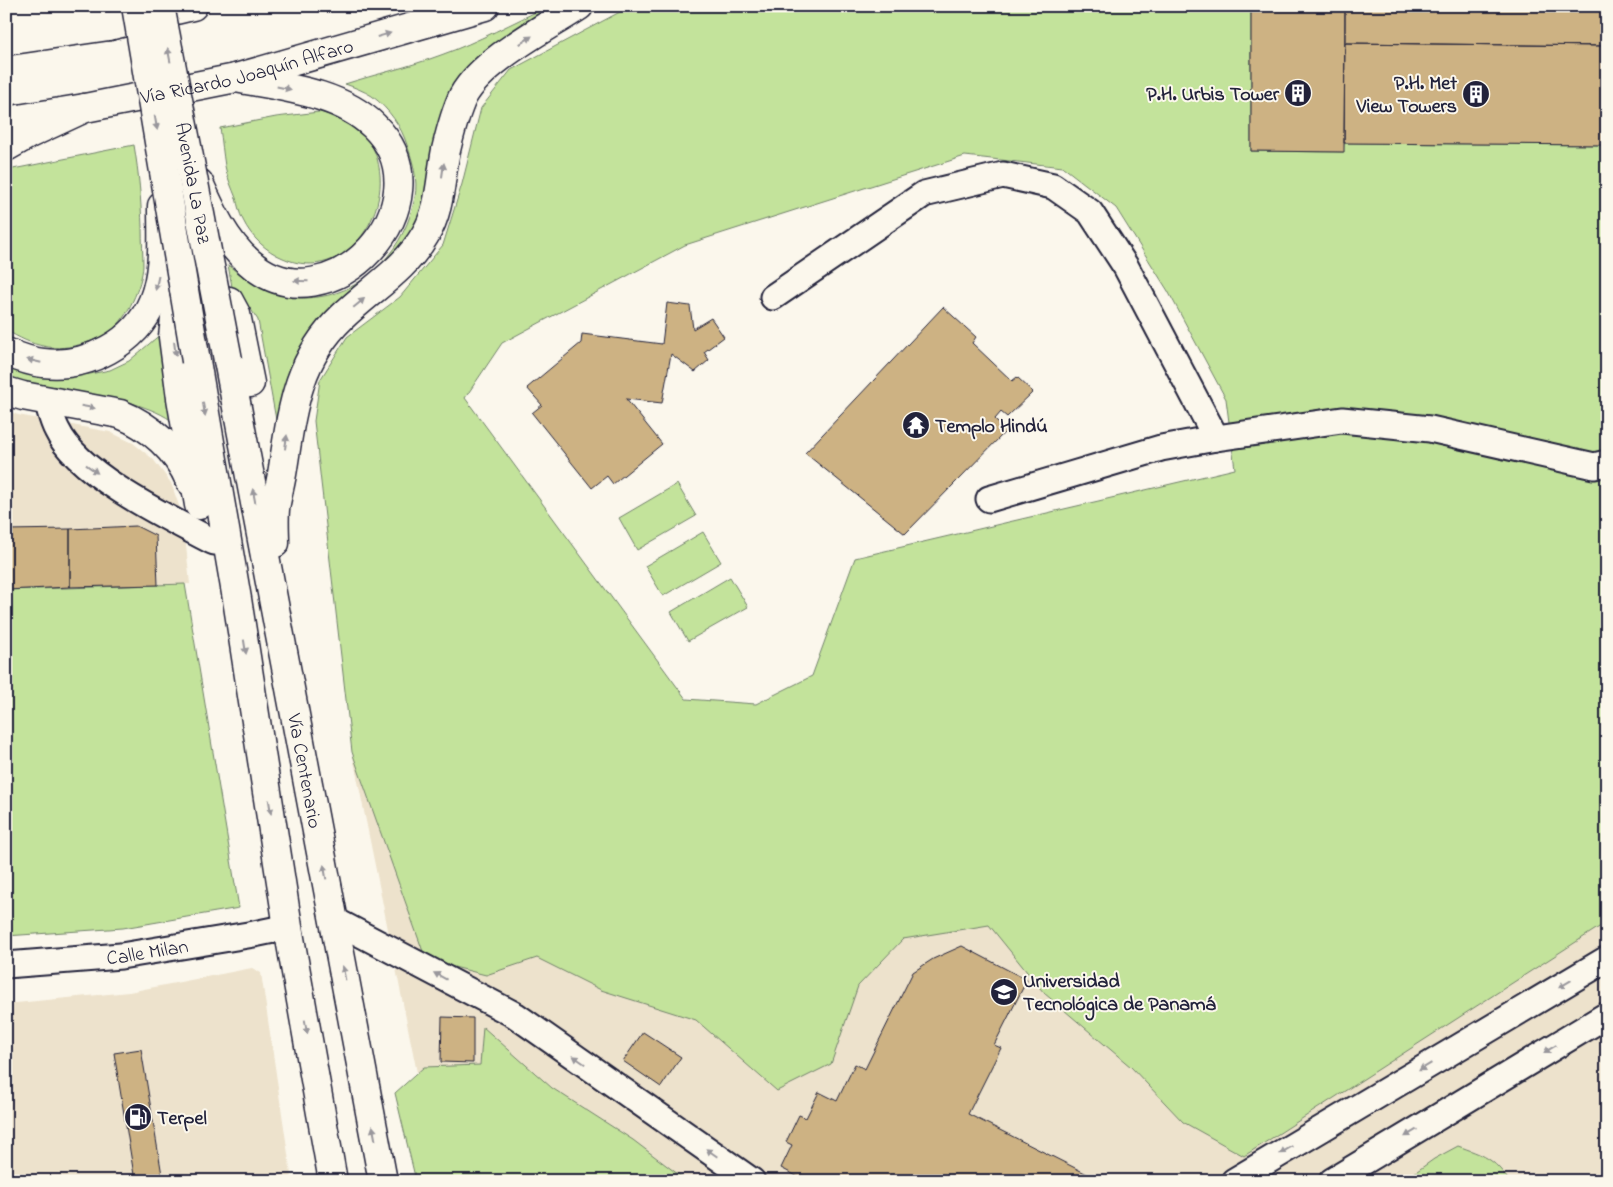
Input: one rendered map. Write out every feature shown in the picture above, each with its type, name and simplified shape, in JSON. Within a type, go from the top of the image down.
[{"type":"main road","name":"Avenida La Paz","points":[[136,6],[196,361]]},
{"type":"main road","name":"Avenida La Paz","points":[[160,6],[228,360]]},
{"type":"main road","points":[[6,41],[109,26],[193,6]]},
{"type":"main road","name":"Vía Ricardo Joaquín Alfaro","points":[[6,122],[236,78],[485,6]]},
{"type":"main road","points":[[274,595],[275,510],[291,414],[311,356],[332,328],[344,316],[407,261],[427,232],[438,202],[446,151],[456,112],[463,96],[473,82],[509,51],[579,6]]},
{"type":"main road","points":[[6,14],[109,26]]},
{"type":"main road","points":[[190,163],[216,221],[227,238],[249,263],[273,277],[301,282],[326,278],[355,264],[376,244],[385,231],[392,217],[398,188],[398,175],[390,149],[383,136],[374,126],[347,107],[328,99],[310,93],[236,78]]},
{"type":"main road","points":[[6,147],[85,108]]},
{"type":"main road","points":[[6,352],[42,363],[64,364],[83,360],[118,344],[144,318],[153,301],[162,258],[163,164]]},
{"type":"main road","points":[[199,505],[173,337],[176,309],[202,296],[229,301],[236,314],[275,510]]},
{"type":"main road","name":"Vía Centenario","points":[[228,360],[274,595],[383,1181]]},
{"type":"main road","name":"Vía Centenario","points":[[196,361],[237,599],[288,927],[333,1181]]},
{"type":"main road","points":[[6,391],[23,396],[120,414],[134,419],[147,427],[174,454],[185,470],[237,599]]},
{"type":"street","points":[[773,297],[924,194],[1003,175],[1053,186],[1090,212],[1126,267],[1216,438]]},
{"type":"street","points":[[47,400],[57,430],[67,445],[82,461],[131,497],[214,542]]},
{"type":"street","points":[[989,499],[1161,448],[1342,420],[1430,428],[1594,466],[1607,463]]},
{"type":"street","points":[[334,920],[515,1015],[752,1181]]},
{"type":"street","name":"Calle Milan","points":[[6,965],[121,956],[288,927]]},
{"type":"street","points":[[1234,1181],[1607,959]]},
{"type":"street","points":[[1332,1181],[1607,1014]]},
{"type":"shaded area","points":[[6,410],[18,415],[110,432],[133,443],[153,459],[171,483],[183,517],[190,584],[6,590]]},
{"type":"shaded area","name":"Universidad Tecnológica de Panamá","points":[[1607,505],[1607,1181],[439,1181],[352,752],[477,693],[793,802]]},
{"type":"shaded area","points":[[252,968],[261,973],[292,1181],[6,1181],[6,1004],[129,992]]},
{"type":"green space","points":[[549,6],[557,6],[497,45],[429,189],[417,222],[400,250],[329,311],[313,332],[280,442],[258,320],[250,308],[235,303],[228,265],[261,287],[279,294],[301,298],[336,293],[353,286],[368,276],[394,249],[403,232],[415,197],[415,177],[411,157],[394,118],[372,96],[345,84],[455,50]]},
{"type":"green space","points":[[631,6],[1251,6],[1251,151],[1343,152],[1344,143],[1607,145],[1607,922],[1244,1156],[1183,1122],[1131,1067],[1044,993],[989,925],[903,939],[858,986],[831,1064],[777,1091],[696,1020],[601,990],[537,958],[486,975],[426,960],[352,752],[314,421],[320,380],[347,337],[400,297],[443,245],[462,184],[481,108],[511,70]],"holes":[[[965,156],[1063,167],[1116,208],[1168,291],[1226,399],[1235,469],[855,558],[812,676],[756,704],[686,699],[465,398],[502,343],[685,245]]]},
{"type":"green space","points":[[319,112],[343,120],[364,134],[373,148],[380,170],[379,193],[373,216],[362,235],[347,251],[328,261],[306,264],[283,258],[271,252],[255,238],[246,226],[240,215],[226,170],[220,128],[276,117]]},
{"type":"green space","points":[[134,145],[140,197],[143,266],[137,292],[123,318],[112,330],[99,338],[74,346],[54,348],[35,344],[6,330],[6,172],[8,170]]},
{"type":"green space","points":[[162,333],[177,425],[161,414],[132,403],[6,380],[6,364],[41,376],[67,377],[110,370],[129,361]]},
{"type":"green space","points":[[677,484],[696,516],[637,550],[619,518]]},
{"type":"green space","points":[[703,532],[721,562],[663,596],[645,566]]},
{"type":"green space","points":[[730,577],[748,607],[688,641],[671,612]]},
{"type":"green space","points":[[185,584],[239,908],[123,928],[6,936],[6,590]]},
{"type":"green space","points":[[483,1027],[552,1088],[633,1140],[687,1181],[416,1181],[395,1093],[424,1067],[480,1065]]},
{"type":"green space","points":[[1458,1146],[1493,1162],[1509,1181],[1403,1181],[1434,1159]]},
{"type":"building","name":"P.H. Urbis Tower","points":[[1251,6],[1345,6],[1344,152],[1251,151]]},
{"type":"building","points":[[1345,6],[1607,6],[1607,46],[1345,43]]},
{"type":"building","name":"P.H. Met View Towers","points":[[1345,43],[1607,46],[1607,145],[1344,143]]},
{"type":"building","points":[[667,303],[690,306],[693,329],[711,318],[724,337],[704,352],[709,360],[695,372],[671,354],[662,403],[626,399],[662,444],[613,484],[607,476],[592,488],[532,413],[542,405],[527,388],[581,343],[582,334],[662,344]]},
{"type":"building","name":"Templo Hindú","points":[[943,307],[976,337],[972,343],[1012,381],[1017,377],[1033,392],[1007,417],[1001,412],[995,419],[1006,431],[905,534],[805,453]]},
{"type":"building","points":[[136,526],[156,536],[158,585],[70,587],[70,529]]},
{"type":"building","points":[[70,529],[70,587],[6,590],[6,530]]},
{"type":"building","points":[[962,946],[1027,980],[994,1045],[1001,1048],[968,1114],[1091,1176],[1089,1181],[806,1181],[781,1168],[792,1145],[786,1142],[799,1115],[806,1118],[819,1092],[837,1101],[855,1064],[865,1069],[913,972],[933,959]]},
{"type":"building","points":[[442,1017],[473,1018],[473,1063],[441,1062]]},
{"type":"building","points":[[643,1032],[681,1057],[661,1087],[623,1061]]},
{"type":"building","name":"Terpel","points":[[141,1049],[163,1181],[135,1181],[114,1053]]},
{"type":"place","name":"P.H. Urbis Tower","points":[[1298,93]]},
{"type":"place","name":"P.H. Met View Towers","points":[[1476,94]]},
{"type":"place","name":"Templo Hindú","points":[[916,425]]},
{"type":"place","name":"Universidad Tecnológica de Panamá","points":[[1004,992]]},
{"type":"place","name":"Terpel","points":[[138,1117]]}]
